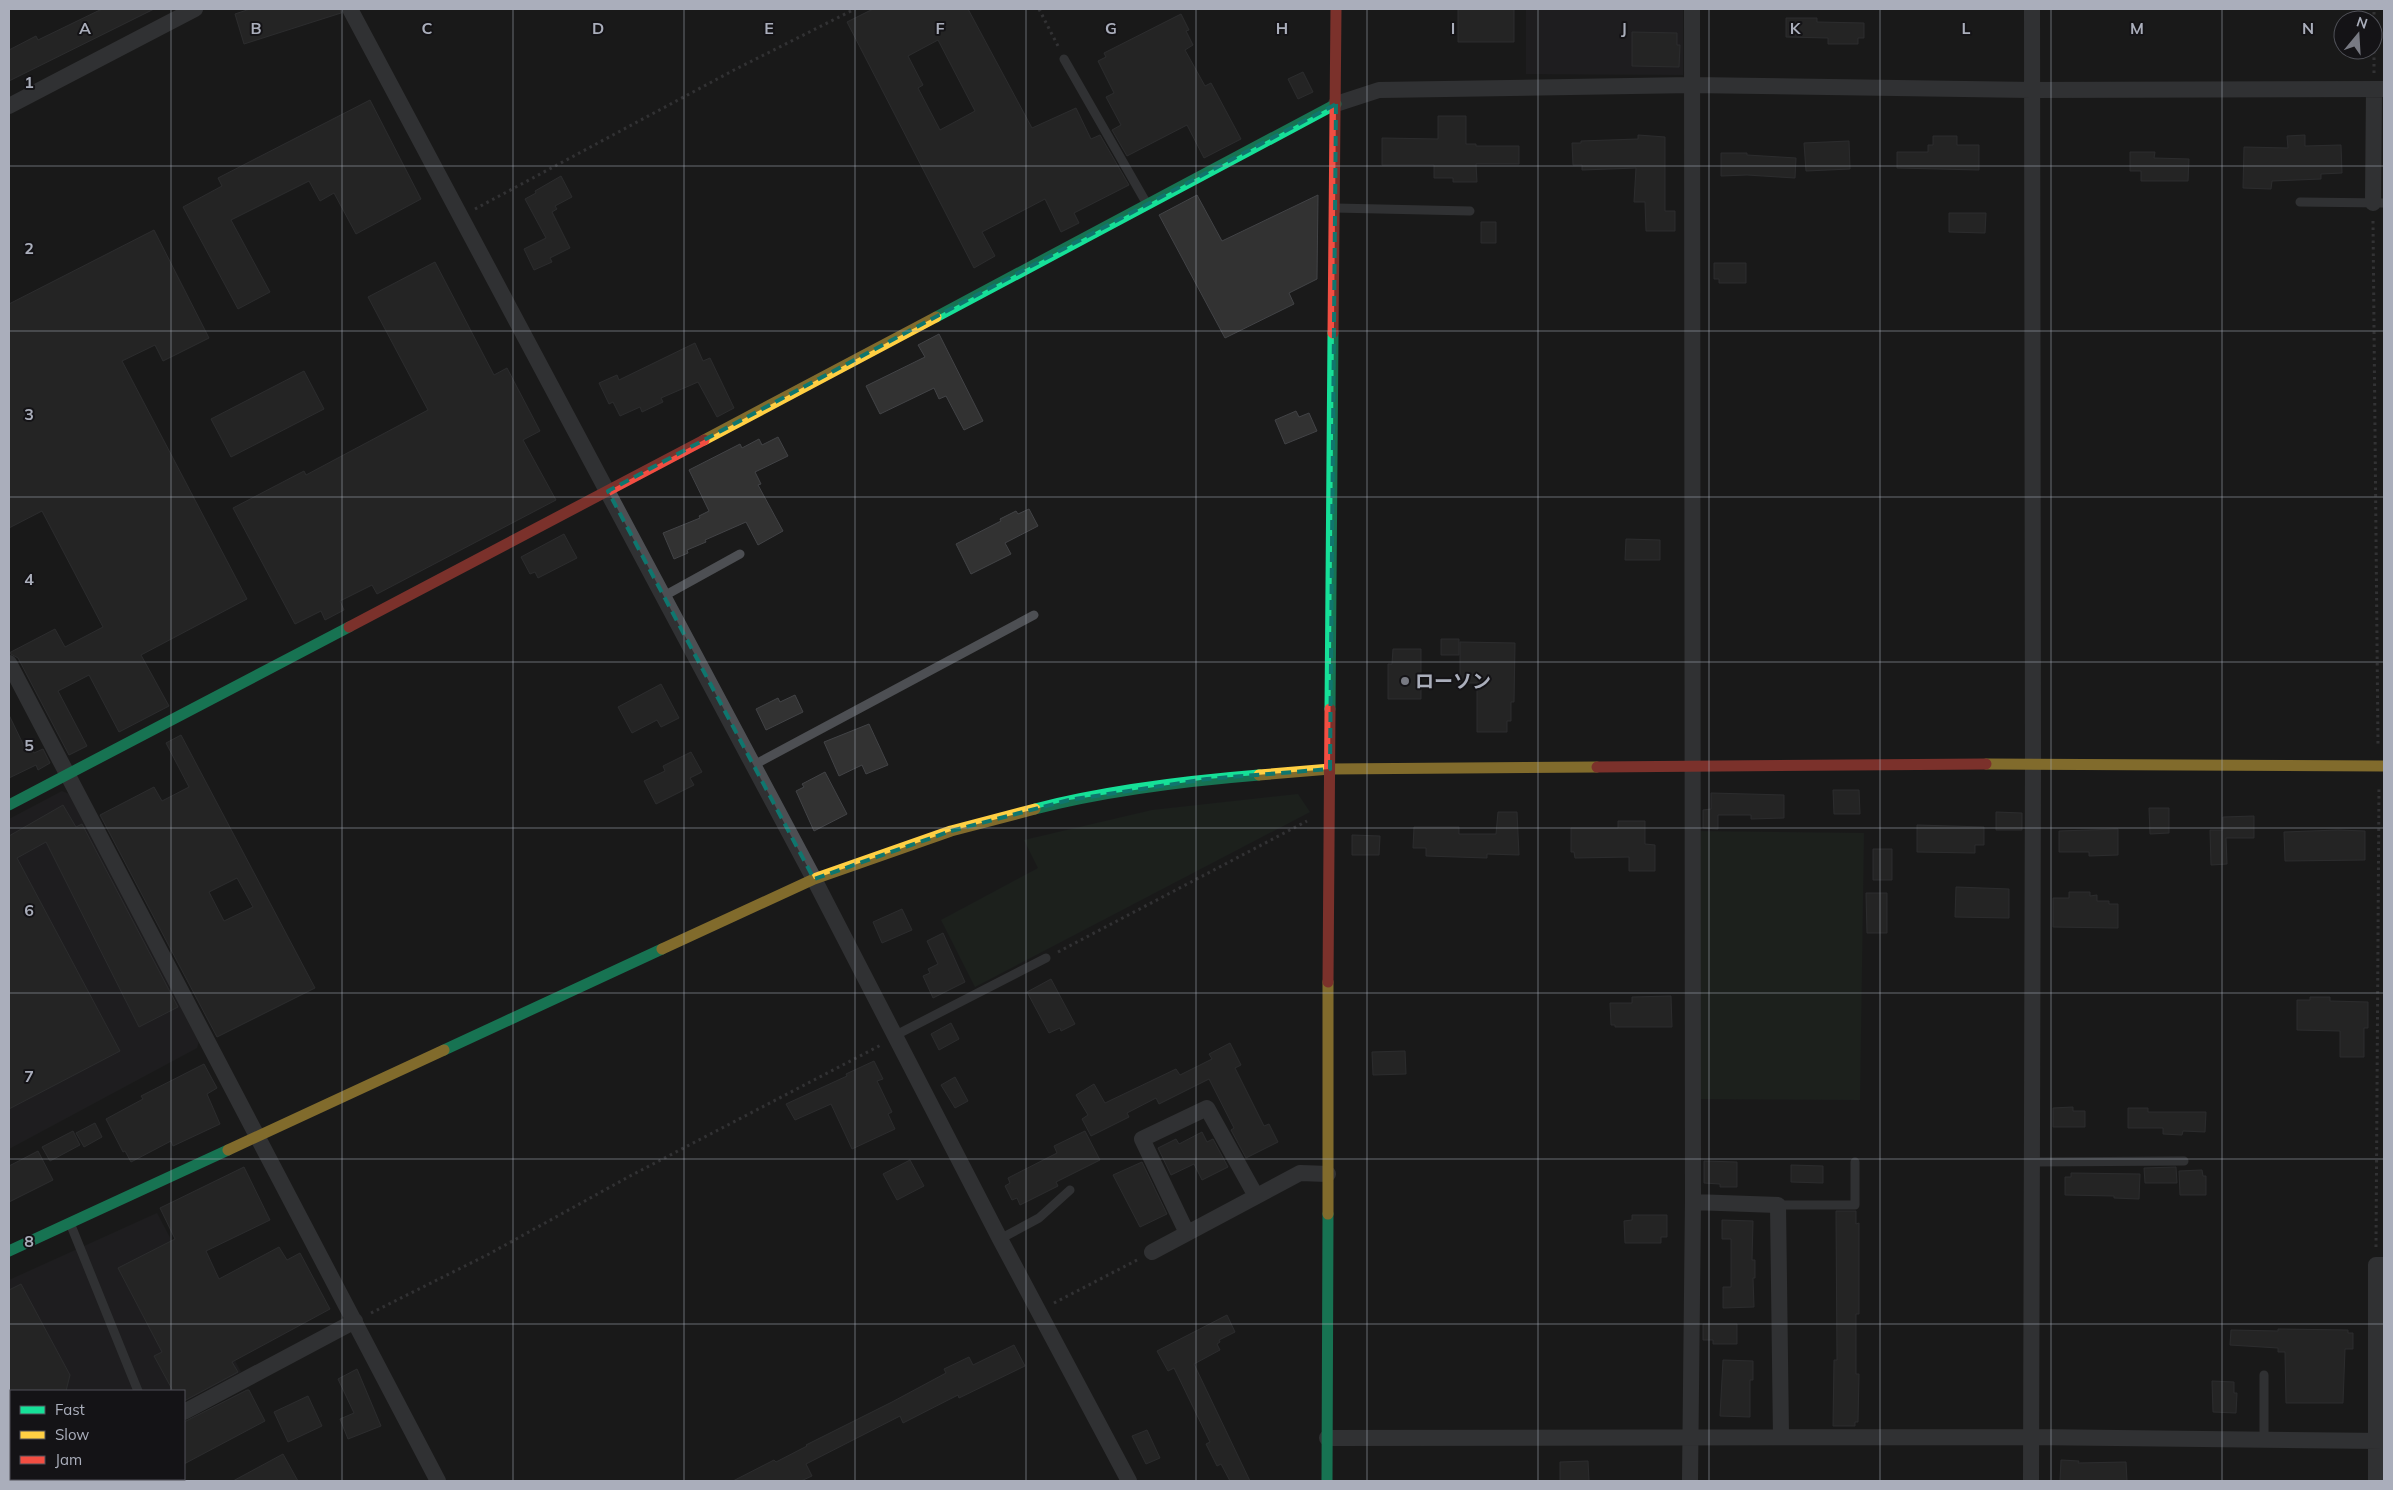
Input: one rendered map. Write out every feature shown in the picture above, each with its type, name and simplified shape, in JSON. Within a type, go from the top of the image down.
[{"type":"street","points":[[9,106],[195,9]]},
{"type":"street","points":[[350,9],[664,596],[752,766],[814,879],[1038,1312],[1129,1481]]},
{"type":"street","points":[[1327,1481],[1329,814],[1336,9]]},
{"type":"street","points":[[1690,1481],[1693,1202],[1691,766],[1692,9]]},
{"type":"street","points":[[2031,1481],[2033,764],[2032,9]]},
{"type":"street","points":[[9,806],[608,491],[1336,104],[1378,90],[1692,85],[2032,90],[2379,88],[2379,203]]},
{"type":"street","points":[[10,667],[68,774],[438,1481]]},
{"type":"street","points":[[9,1251],[814,879],[952,831],[1069,800],[1207,779],[1330,769],[2033,764],[2381,766]]},
{"type":"street","points":[[1187,1232],[1142,1139],[1207,1108],[1256,1196]]},
{"type":"street","points":[[1152,1252],[1300,1173],[1328,1174]]},
{"type":"street","points":[[1693,1202],[1778,1205],[1781,1437]]},
{"type":"street","points":[[2376,1481],[2380,1441],[2380,1265]]},
{"type":"street","points":[[185,1411],[355,1321]]},
{"type":"street","points":[[1327,1438],[2031,1437],[2380,1441]]},
{"type":"lane","points":[[1064,59],[1147,204]]},
{"type":"lane","points":[[2300,202],[2379,203]]},
{"type":"lane","points":[[1335,208],[1470,211]]},
{"type":"lane","points":[[664,596],[740,554]]},
{"type":"lane","points":[[752,766],[1034,615]]},
{"type":"lane","points":[[896,1036],[1046,958]]},
{"type":"lane","points":[[2031,1162],[2184,1161]]},
{"type":"lane","points":[[1778,1205],[1856,1205],[1855,1162]]},
{"type":"lane","points":[[1000,1239],[1039,1218],[1070,1190]]},
{"type":"lane","points":[[70,1223],[138,1390]]},
{"type":"lane","points":[[2264,1375],[2264,1440]]},
{"type":"path","points":[[461,216],[725,74],[855,9]]},
{"type":"path","points":[[1039,9],[1064,59]]},
{"type":"path","points":[[2374,9],[2379,88]]},
{"type":"path","points":[[2379,203],[2380,1265]]},
{"type":"path","points":[[1046,958],[1311,819],[1329,814]]},
{"type":"path","points":[[355,1321],[489,1254],[630,1176],[896,1036]]},
{"type":"path","points":[[1038,1312],[1152,1252]]},
{"type":"highlighted area","points":[[1336,104],[1330,769],[1207,779],[1069,800],[951,831],[814,879],[608,491]]},
{"type":"shaded area","points":[[1526,9],[1683,9],[1683,75],[1526,74]]},
{"type":"shaded area","points":[[62,791],[69,794],[199,1041],[197,1048],[9,1149],[9,819]]},
{"type":"shaded area","points":[[1298,794],[1310,812],[975,987],[941,920],[1038,868],[1024,840],[1152,810]]},
{"type":"shaded area","points":[[1698,831],[1864,833],[1860,1100],[1699,1099]]},
{"type":"shaded area","points":[[157,1213],[241,1372],[185,1401],[185,1390],[10,1390],[10,1480],[35,1480],[9,1481],[9,1280]]},
{"type":"building","points":[[102,9],[154,9],[9,81],[9,50],[36,36],[38,40]]},
{"type":"building","points":[[250,9],[340,9],[341,13],[244,44],[235,14]]},
{"type":"building","points":[[873,9],[968,9],[1032,128],[1076,108],[1091,139],[1100,135],[1129,185],[1074,213],[1079,223],[1061,232],[1045,199],[982,232],[995,256],[974,268],[847,22]],"holes":[[[938,40],[975,111],[940,130],[918,88],[923,85],[908,56]]]},
{"type":"building","points":[[1458,9],[1514,9],[1514,42],[1458,42]]},
{"type":"building","points":[[1181,14],[1189,30],[1186,31],[1193,45],[1185,50],[1205,86],[1211,83],[1241,139],[1204,158],[1187,125],[1127,156],[1112,130],[1121,125],[1106,97],[1114,93],[1098,61],[1106,57],[1104,53]]},
{"type":"building","points":[[1786,18],[1817,18],[1817,22],[1864,23],[1864,38],[1858,38],[1858,44],[1828,44],[1828,38],[1786,37]]},
{"type":"building","points":[[1632,32],[1677,33],[1677,45],[1680,45],[1679,67],[1632,66]]},
{"type":"building","points":[[1303,72],[1313,92],[1298,99],[1288,79]]},
{"type":"building","points":[[370,100],[421,199],[356,234],[334,193],[320,201],[309,181],[231,220],[270,292],[238,309],[183,207],[222,186],[218,178]]},
{"type":"building","points":[[1438,116],[1466,116],[1466,144],[1476,144],[1476,146],[1519,146],[1519,164],[1476,164],[1477,182],[1453,182],[1453,178],[1434,178],[1434,165],[1382,165],[1382,138],[1438,139]]},
{"type":"building","points":[[1638,135],[1665,137],[1665,211],[1675,211],[1675,231],[1646,231],[1645,202],[1634,202],[1636,168],[1582,170],[1582,165],[1573,165],[1572,143],[1638,139]]},
{"type":"building","points":[[2305,135],[2305,146],[2341,145],[2342,173],[2321,174],[2321,179],[2272,181],[2271,189],[2243,188],[2244,147],[2288,148],[2287,136]]},
{"type":"building","points":[[1933,136],[1957,136],[1957,145],[1979,145],[1979,170],[1897,168],[1897,152],[1928,152],[1928,145],[1933,145]]},
{"type":"building","points":[[1849,141],[1850,169],[1806,171],[1804,143]]},
{"type":"building","points":[[2130,152],[2155,152],[2154,158],[2189,159],[2188,181],[2141,181],[2141,171],[2130,171]]},
{"type":"building","points":[[1721,153],[1747,153],[1747,155],[1796,158],[1795,178],[1747,175],[1721,176]]},
{"type":"building","points":[[561,176],[572,197],[555,206],[557,209],[552,212],[570,248],[550,258],[552,262],[534,270],[524,249],[546,238],[525,199]]},
{"type":"building","points":[[1197,195],[1222,241],[1318,195],[1317,279],[1289,293],[1294,304],[1225,338],[1159,215]]},
{"type":"building","points":[[1949,213],[1986,213],[1985,233],[1949,232]]},
{"type":"building","points":[[1481,222],[1496,222],[1496,243],[1481,243]]},
{"type":"building","points":[[154,230],[209,338],[163,361],[155,345],[122,361],[247,599],[141,655],[169,706],[119,732],[89,675],[58,691],[87,746],[69,755],[18,658],[9,653],[55,629],[65,647],[103,627],[42,511],[9,528],[9,304]]},
{"type":"building","points":[[435,262],[494,375],[507,368],[540,431],[523,440],[556,500],[377,594],[372,585],[340,601],[344,610],[325,620],[321,611],[295,624],[233,508],[304,471],[306,475],[428,410],[368,297]]},
{"type":"building","points":[[1714,263],[1746,263],[1746,283],[1719,283],[1719,279],[1714,279]]},
{"type":"building","points":[[939,334],[983,421],[964,430],[946,396],[939,399],[934,388],[880,414],[866,386],[925,357],[918,345]]},
{"type":"building","points":[[695,343],[703,361],[710,358],[734,408],[717,417],[698,382],[661,398],[663,402],[642,412],[640,407],[620,416],[613,402],[609,404],[599,383],[617,375],[619,380]]},
{"type":"building","points":[[304,371],[324,409],[231,457],[211,419]]},
{"type":"building","points":[[1296,411],[1299,417],[1309,413],[1317,431],[1285,444],[1275,420]]},
{"type":"building","points":[[778,437],[788,456],[755,472],[761,484],[758,485],[783,531],[758,545],[746,522],[705,540],[706,542],[687,550],[688,553],[674,559],[663,533],[700,518],[699,516],[709,511],[689,470],[740,444],[742,448],[759,439],[762,445]]},
{"type":"building","points":[[1029,509],[1038,526],[1005,543],[1011,554],[971,574],[956,544],[1001,521],[1000,519],[1016,511],[1018,514]]},
{"type":"building","points":[[564,534],[577,558],[538,578],[535,572],[530,574],[521,557]]},
{"type":"building","points":[[1626,539],[1660,540],[1660,560],[1625,560]]},
{"type":"building","points":[[1441,639],[1459,639],[1459,655],[1441,655]]},
{"type":"building","points":[[1460,642],[1515,643],[1514,702],[1511,702],[1511,721],[1507,721],[1507,732],[1477,732],[1477,683],[1460,683]]},
{"type":"building","name":"ローソン","points":[[1393,649],[1421,649],[1421,699],[1388,699],[1388,664],[1392,664]]},
{"type":"building","points":[[661,684],[679,718],[661,727],[657,720],[632,733],[618,707]]},
{"type":"building","points":[[795,695],[803,712],[766,730],[756,709],[778,698],[780,702]]},
{"type":"building","points":[[9,715],[25,748],[30,745],[34,753],[43,749],[50,763],[38,770],[36,765],[9,778]]},
{"type":"building","points":[[869,724],[888,765],[866,774],[862,765],[839,776],[824,742]]},
{"type":"building","points":[[181,735],[315,988],[217,1037],[100,815],[154,787],[162,801],[189,787],[166,743]],"holes":[[[237,878],[253,907],[224,921],[209,892]]]},
{"type":"building","points":[[691,752],[702,772],[690,778],[694,785],[656,804],[644,781],[665,771],[663,766]]},
{"type":"building","points":[[825,772],[847,814],[814,831],[796,791],[804,787],[802,784]]},
{"type":"building","points":[[1833,790],[1859,790],[1860,814],[1834,814]]},
{"type":"building","points":[[1711,793],[1784,795],[1784,818],[1751,819],[1751,815],[1718,815],[1718,829],[1703,828],[1703,810],[1711,809]]},
{"type":"building","points":[[63,805],[76,827],[82,824],[178,1007],[139,1027],[46,842],[17,858],[120,1051],[9,1109],[9,836]]},
{"type":"building","points":[[2149,808],[2169,808],[2169,833],[2150,834]]},
{"type":"building","points":[[1498,812],[1517,812],[1519,855],[1487,854],[1487,858],[1426,856],[1426,848],[1413,848],[1414,827],[1459,827],[1459,834],[1496,834]]},
{"type":"building","points":[[1996,812],[2022,813],[2022,830],[1996,830]]},
{"type":"building","points":[[2254,816],[2254,838],[2226,838],[2227,864],[2211,865],[2210,830],[2223,830],[2223,817]]},
{"type":"building","points":[[1618,821],[1645,821],[1645,844],[1655,845],[1655,871],[1629,871],[1629,857],[1575,858],[1574,852],[1571,852],[1571,828],[1618,828]]},
{"type":"building","points":[[1917,825],[1984,827],[1984,845],[1975,845],[1975,853],[1917,852]]},
{"type":"building","points":[[2118,829],[2118,855],[2089,856],[2089,852],[2059,852],[2059,831]]},
{"type":"building","points":[[2365,831],[2365,860],[2285,861],[2284,832]]},
{"type":"building","points":[[1352,835],[1380,836],[1379,855],[1352,855]]},
{"type":"building","points":[[1873,849],[1892,849],[1892,880],[1873,880]]},
{"type":"building","points":[[1956,887],[2009,889],[2009,918],[1955,917]]},
{"type":"building","points":[[2069,892],[2090,892],[2090,896],[2097,895],[2097,901],[2109,901],[2109,904],[2118,904],[2118,928],[2053,927],[2053,898],[2069,898]]},
{"type":"building","points":[[1866,893],[1887,893],[1887,933],[1867,933]]},
{"type":"building","points":[[902,909],[912,930],[882,943],[873,922]]},
{"type":"building","points":[[943,933],[965,982],[933,998],[923,976],[930,973],[928,969],[938,964],[927,941]]},
{"type":"building","points":[[1051,979],[1075,1024],[1061,1031],[1060,1028],[1049,1033],[1027,992]]},
{"type":"building","points":[[1671,996],[1672,1027],[1615,1027],[1615,1025],[1611,1025],[1610,1003],[1632,1003],[1632,997]]},
{"type":"building","points":[[2310,997],[2330,997],[2330,1001],[2368,1002],[2368,1028],[2364,1028],[2364,1057],[2340,1057],[2340,1031],[2297,1030],[2297,1000],[2310,1000]]},
{"type":"building","points":[[951,1023],[959,1039],[939,1050],[931,1034]]},
{"type":"building","points":[[1230,1043],[1241,1065],[1235,1068],[1264,1126],[1269,1124],[1278,1142],[1246,1158],[1231,1130],[1234,1128],[1209,1079],[1159,1104],[1156,1098],[1127,1113],[1129,1117],[1091,1136],[1082,1119],[1088,1115],[1076,1095],[1094,1084],[1105,1103],[1176,1069],[1180,1075],[1212,1059],[1209,1054]]},
{"type":"building","points":[[1405,1051],[1406,1074],[1373,1075],[1372,1052]]},
{"type":"building","points":[[874,1061],[883,1079],[877,1081],[892,1112],[888,1114],[895,1129],[852,1149],[831,1104],[795,1120],[786,1104],[847,1076],[846,1074]]},
{"type":"building","points":[[204,1064],[217,1088],[207,1094],[220,1124],[173,1146],[171,1141],[131,1162],[125,1151],[123,1152],[106,1119],[143,1099],[141,1096]]},
{"type":"building","points":[[955,1077],[968,1101],[955,1108],[941,1085]]},
{"type":"building","points":[[2073,1107],[2073,1111],[2085,1111],[2085,1127],[2053,1127],[2053,1108]]},
{"type":"building","points":[[2128,1108],[2148,1108],[2148,1112],[2206,1112],[2205,1132],[2183,1131],[2182,1135],[2163,1134],[2163,1128],[2128,1128]]},
{"type":"building","points":[[95,1123],[102,1137],[84,1147],[76,1133]]},
{"type":"building","points":[[73,1131],[80,1145],[50,1161],[42,1147]]},
{"type":"building","points":[[1085,1131],[1100,1160],[1056,1182],[1058,1186],[1020,1205],[1017,1198],[1012,1200],[1005,1186],[1010,1183],[1008,1178],[1057,1153],[1054,1146]]},
{"type":"building","points":[[1202,1132],[1207,1142],[1213,1139],[1228,1167],[1202,1180],[1194,1164],[1171,1175],[1158,1148],[1176,1139],[1179,1144]]},
{"type":"building","points":[[38,1151],[53,1180],[9,1202],[9,1166]]},
{"type":"building","points":[[910,1160],[924,1186],[897,1200],[883,1174]]},
{"type":"building","points":[[1704,1161],[1737,1162],[1737,1187],[1720,1187],[1720,1184],[1704,1183]]},
{"type":"building","points":[[1142,1162],[1167,1214],[1140,1227],[1113,1175]]},
{"type":"building","points":[[1791,1165],[1823,1166],[1823,1183],[1791,1182]]},
{"type":"building","points":[[244,1167],[270,1220],[206,1251],[219,1279],[279,1247],[287,1260],[300,1253],[330,1309],[232,1362],[238,1372],[185,1400],[185,1390],[172,1390],[154,1356],[162,1352],[118,1268],[175,1239],[160,1208]]},
{"type":"building","points":[[2176,1167],[2177,1183],[2145,1183],[2144,1168]]},
{"type":"building","points":[[2202,1170],[2203,1176],[2206,1176],[2206,1195],[2180,1195],[2179,1171]]},
{"type":"building","points":[[2071,1173],[2140,1174],[2139,1199],[2114,1198],[2114,1196],[2065,1195],[2065,1177],[2071,1177]]},
{"type":"building","points":[[1836,1211],[1856,1211],[1856,1224],[1859,1223],[1859,1314],[1856,1314],[1856,1374],[1859,1374],[1858,1422],[1855,1422],[1855,1426],[1833,1426],[1834,1360],[1837,1360]]},
{"type":"building","points":[[1632,1215],[1667,1215],[1667,1237],[1661,1237],[1661,1243],[1625,1243],[1624,1221],[1632,1220]]},
{"type":"building","points":[[1722,1220],[1753,1221],[1752,1260],[1755,1260],[1755,1278],[1753,1278],[1754,1307],[1723,1308],[1723,1287],[1731,1287],[1731,1239],[1722,1239]]},
{"type":"building","points":[[21,1284],[70,1375],[66,1390],[9,1391],[9,1290]]},
{"type":"building","points":[[1227,1315],[1235,1332],[1219,1340],[1220,1342],[1217,1344],[1220,1350],[1194,1364],[1250,1481],[1230,1481],[1221,1464],[1217,1466],[1206,1444],[1210,1442],[1174,1368],[1168,1371],[1157,1351]]},
{"type":"building","points":[[1703,1324],[1737,1324],[1737,1344],[1713,1344],[1713,1340],[1703,1340]]},
{"type":"building","points":[[2278,1329],[2348,1330],[2348,1333],[2353,1333],[2353,1349],[2345,1349],[2343,1403],[2286,1403],[2285,1352],[2278,1352],[2278,1348],[2230,1345],[2231,1330],[2278,1331]]},
{"type":"building","points":[[1014,1345],[1025,1366],[959,1398],[958,1395],[903,1423],[900,1416],[806,1464],[812,1476],[801,1481],[733,1481],[774,1460],[776,1462],[892,1402],[946,1373],[944,1369],[969,1357],[973,1365]]},
{"type":"building","points":[[1723,1360],[1753,1361],[1753,1380],[1750,1380],[1750,1417],[1720,1416]]},
{"type":"building","points":[[357,1369],[381,1426],[348,1439],[340,1419],[354,1413],[338,1379]]},
{"type":"building","points":[[2212,1381],[2234,1382],[2234,1393],[2237,1393],[2236,1413],[2213,1412]]},
{"type":"building","points":[[247,1390],[249,1390],[265,1421],[185,1463],[185,1421]]},
{"type":"building","points":[[308,1396],[322,1426],[288,1442],[274,1412]]},
{"type":"building","points":[[1147,1430],[1160,1458],[1146,1464],[1132,1436]]},
{"type":"building","points":[[283,1454],[298,1481],[233,1481]]},
{"type":"building","points":[[2061,1460],[2079,1461],[2078,1463],[2126,1462],[2127,1481],[2060,1481]]},
{"type":"building","points":[[1588,1461],[1589,1481],[1560,1481],[1560,1462]]},
{"type":"traffic: fast","points":[[936,317],[1336,104]]},
{"type":"traffic: fast","points":[[1330,709],[1333,333]]},
{"type":"traffic: fast","points":[[9,805],[349,627]]},
{"type":"traffic: fast","points":[[1035,809],[1147,787],[1259,775]]},
{"type":"traffic: fast","points":[[444,1050],[662,949]]},
{"type":"traffic: fast","points":[[9,1251],[228,1150]]},
{"type":"traffic: fast","points":[[1327,1481],[1328,1214]]},
{"type":"traffic: slow","points":[[704,440],[936,317]]},
{"type":"traffic: slow","points":[[1986,764],[2384,766]]},
{"type":"traffic: slow","points":[[1259,775],[1330,769],[1597,767]]},
{"type":"traffic: slow","points":[[662,949],[814,879],[951,831],[1035,809]]},
{"type":"traffic: slow","points":[[1328,982],[1328,1214]]},
{"type":"traffic: slow","points":[[228,1150],[444,1050]]},
{"type":"traffic: jam","points":[[1333,333],[1336,9]]},
{"type":"traffic: jam","points":[[349,627],[704,440]]},
{"type":"traffic: jam","points":[[1328,982],[1330,709]]},
{"type":"traffic: jam","points":[[1597,767],[1986,764]]},
{"type":"place","name":"ローソン","points":[[1405,681]]}]
